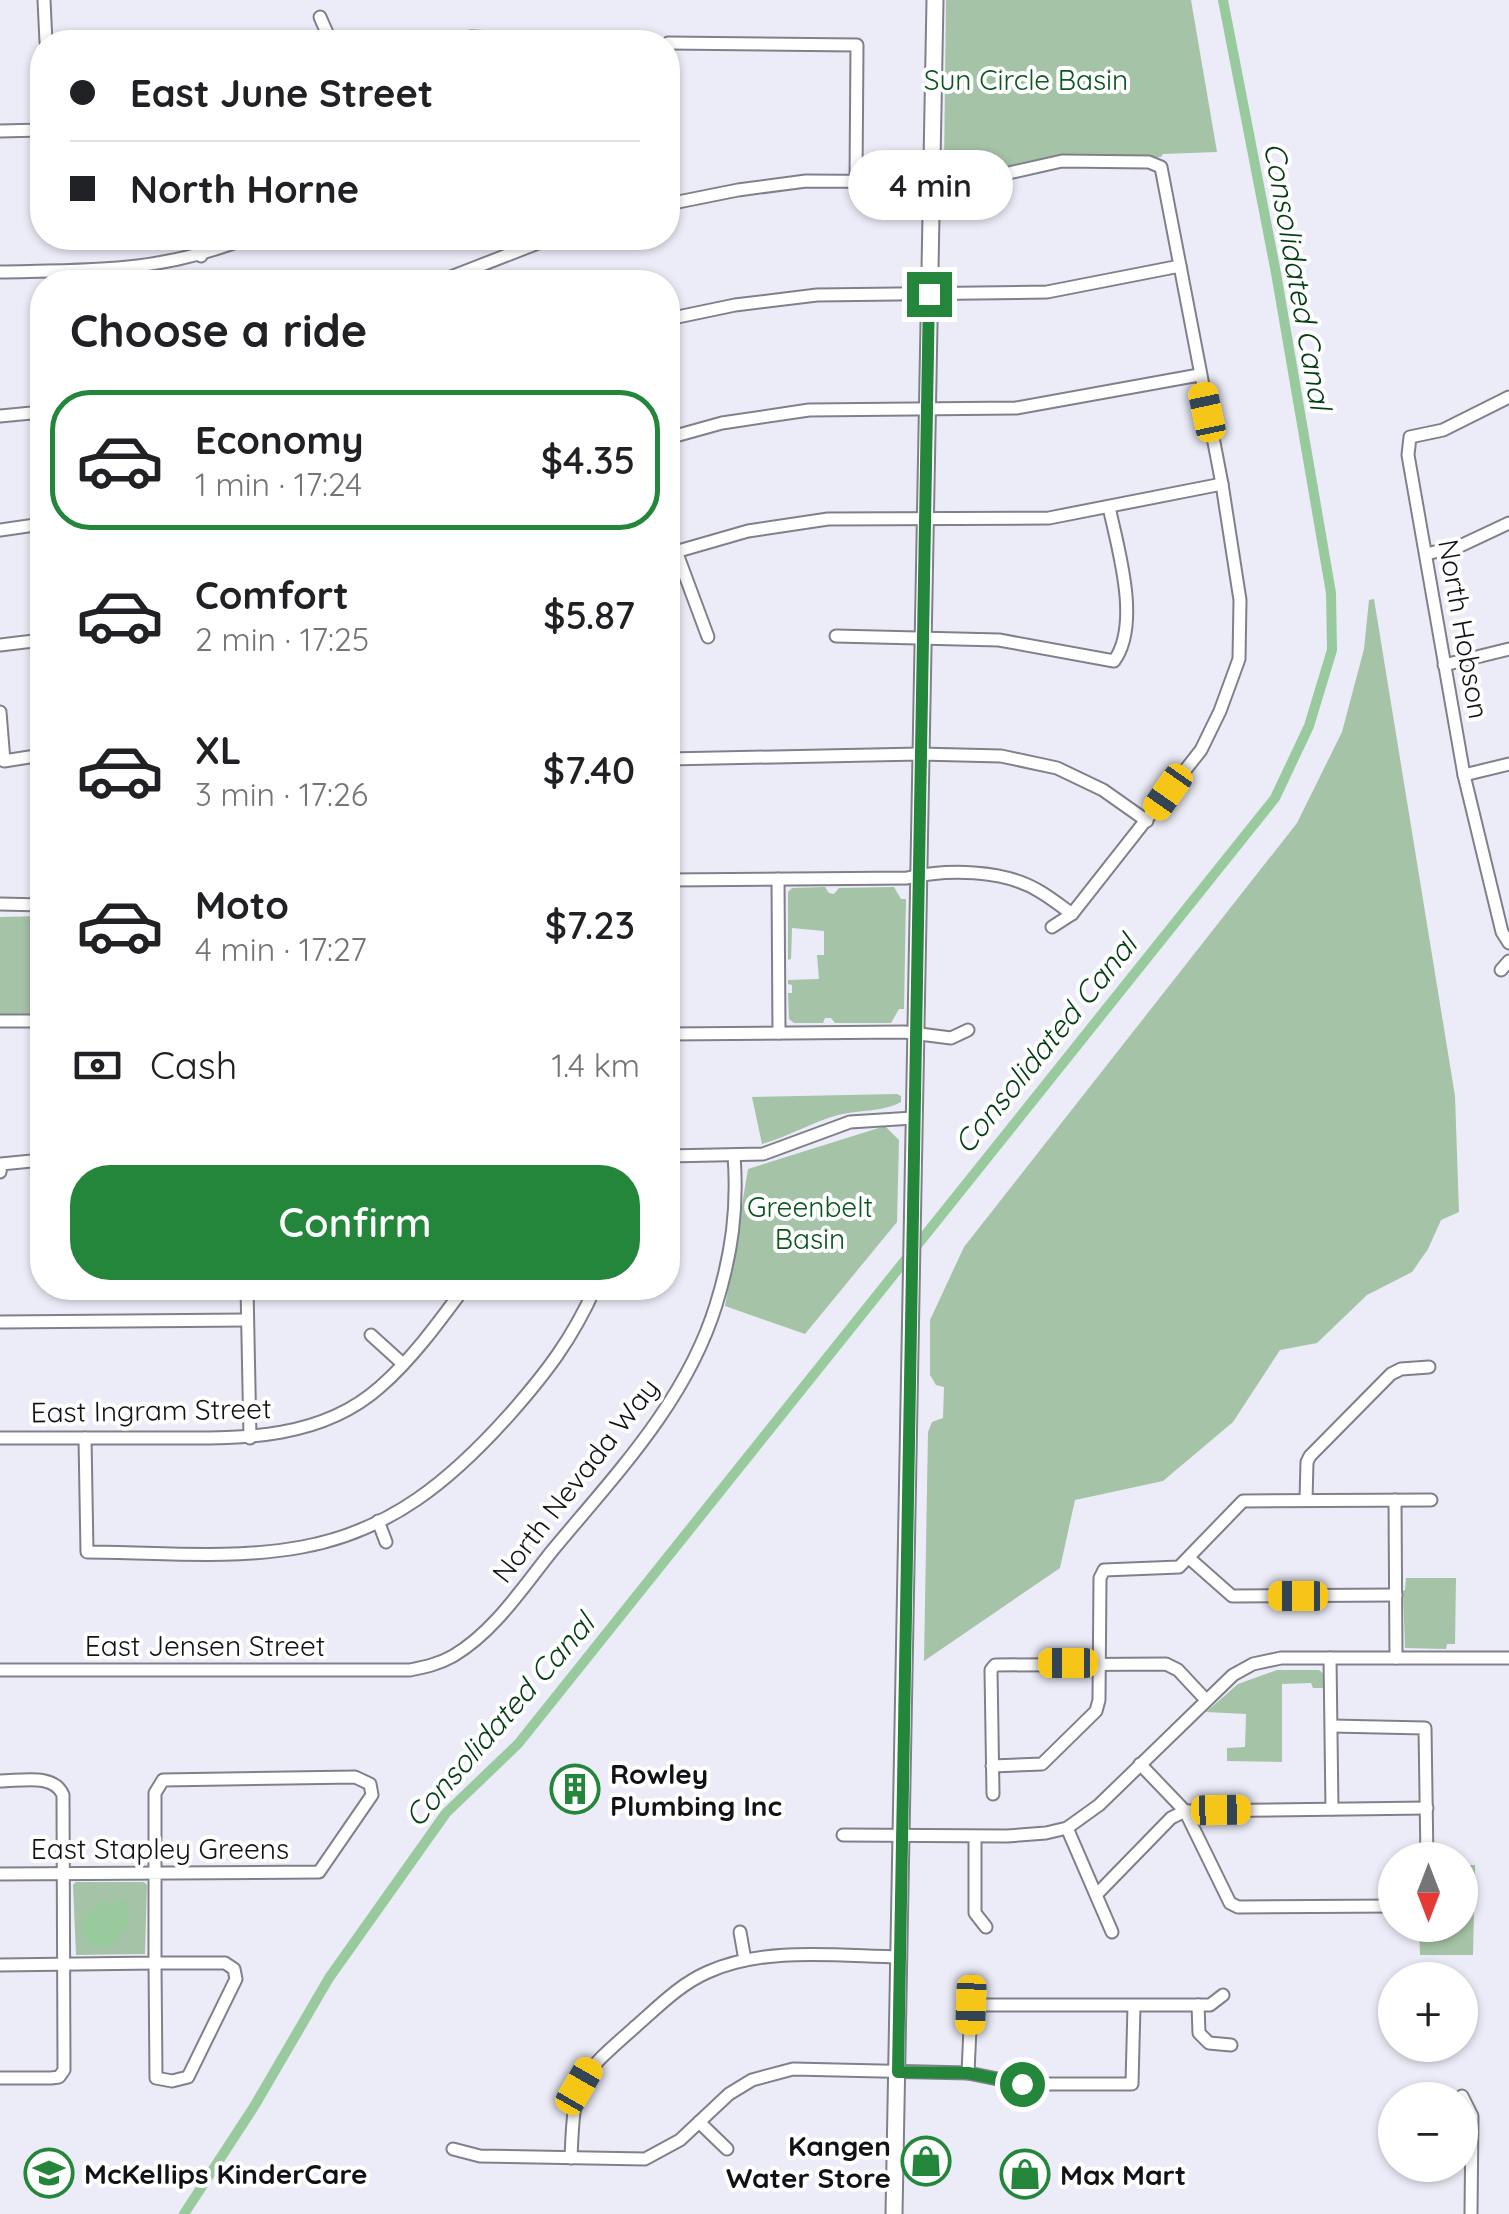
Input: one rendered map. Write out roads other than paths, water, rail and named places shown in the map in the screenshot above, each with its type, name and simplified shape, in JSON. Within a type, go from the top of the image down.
[{"type":"street","points":[[44,0],[45,30]]},
{"type":"street","points":[[894,2214],[935,0]]},
{"type":"street","points":[[320,17],[326,30]]},
{"type":"street","points":[[680,43],[857,45],[856,181]]},
{"type":"street","points":[[0,130],[30,130]]},
{"type":"street","points":[[680,202],[772,186],[991,177],[1062,161],[1149,162],[1161,168],[1222,484],[1240,600],[1239,659],[1201,750],[1072,914],[1052,927]]},
{"type":"street","points":[[199,250],[201,256]]},
{"type":"street","points":[[136,270],[216,250]]},
{"type":"street","points":[[465,270],[510,250]]},
{"type":"street","points":[[680,317],[817,295],[1047,292],[1180,266]]},
{"type":"street","points":[[0,272],[30,273]]},
{"type":"street","points":[[680,435],[722,423],[809,410],[1016,408],[1199,376]]},
{"type":"street","name":"North Hobson","points":[[1509,397],[1443,430],[1410,437],[1408,455],[1464,775],[1502,932],[1509,943]]},
{"type":"street","points":[[0,416],[30,413]]},
{"type":"street","points":[[680,550],[748,531],[828,520],[1048,518],[1222,484]]},
{"type":"street","points":[[836,636],[1018,642],[1103,662],[1114,661],[1120,653],[1125,628],[1125,587],[1110,507]]},
{"type":"street","points":[[1426,554],[1460,546],[1509,523]]},
{"type":"street","points":[[0,530],[30,526]]},
{"type":"street","points":[[680,571],[708,638]]},
{"type":"street","points":[[0,644],[30,641]]},
{"type":"street","points":[[1444,664],[1509,649]]},
{"type":"street","points":[[0,712],[4,760],[30,757]]},
{"type":"street","points":[[680,758],[1001,756],[1057,768],[1104,790],[1147,822]]},
{"type":"street","points":[[1464,775],[1509,764]]},
{"type":"street","points":[[680,880],[994,875],[1036,888],[1072,914]]},
{"type":"street","points":[[778,879],[780,1033]]},
{"type":"street","points":[[0,904],[30,905]]},
{"type":"street","points":[[0,1021],[30,1021]]},
{"type":"street","points":[[680,1034],[904,1032],[951,1038],[968,1030]]},
{"type":"street","points":[[680,1156],[779,1150],[850,1122],[913,1118]]},
{"type":"street","name":"North Nevada Way","points":[[410,1670],[432,1666],[455,1655],[494,1622],[653,1428],[680,1388],[716,1307],[731,1245],[737,1200],[734,1155]]},
{"type":"street","points":[[0,1172],[1,1164],[30,1161]]},
{"type":"street","points":[[247,1300],[250,1438]]},
{"type":"street","name":"East Ingram Street","points":[[0,1438],[250,1438],[302,1428],[336,1416],[378,1389],[454,1300]]},
{"type":"street","points":[[86,1438],[87,1552],[277,1551],[330,1541],[378,1522],[440,1485],[471,1458],[556,1361],[589,1300]]},
{"type":"street","points":[[0,1322],[247,1320]]},
{"type":"street","points":[[371,1336],[403,1364]]},
{"type":"street","points":[[1306,1500],[1306,1462],[1310,1456],[1391,1374],[1401,1369],[1428,1368]]},
{"type":"street","points":[[1396,1500],[1396,1658]]},
{"type":"street","points":[[992,1766],[1042,1764],[1096,1711],[1100,1578],[1104,1570],[1179,1568],[1243,1501],[1431,1500]]},
{"type":"street","points":[[378,1522],[386,1542]]},
{"type":"street","points":[[1189,1558],[1232,1596],[1396,1596]]},
{"type":"street","points":[[844,1835],[975,1837],[1046,1834],[1067,1828],[1099,1805],[1232,1675],[1253,1664],[1281,1658],[1509,1658]]},
{"type":"street","points":[[1330,1658],[1332,1809]]},
{"type":"street","points":[[993,1794],[991,1670],[995,1666],[1166,1664],[1178,1670],[1206,1700]]},
{"type":"street","name":"East Jensen Street","points":[[0,1670],[410,1670]]},
{"type":"street","points":[[1332,1726],[1425,1728],[1427,1842]]},
{"type":"street","points":[[1140,1764],[1184,1811],[1230,1903],[1238,1907],[1378,1906]]},
{"type":"street","name":"East Stapley Greens","points":[[0,1874],[154,1874],[320,1872],[372,1795],[370,1784],[355,1778],[163,1780],[155,1793],[154,1874]]},
{"type":"street","points":[[0,1781],[52,1781],[63,1795],[64,2070],[59,2076],[0,2078]]},
{"type":"street","points":[[1097,1894],[1171,1818],[1184,1811],[1427,1808]]},
{"type":"street","points":[[1067,1828],[1112,1932]]},
{"type":"street","points":[[975,1837],[975,1914],[986,1927]]},
{"type":"street","points":[[0,1965],[155,1963],[225,1963],[234,1969],[236,1979],[188,2077],[172,2081],[156,2078],[155,1963],[154,1874]]},
{"type":"street","points":[[740,1932],[745,1960]]},
{"type":"street","points":[[572,2158],[573,2108],[590,2067],[676,1990],[708,1972],[745,1960],[796,1956],[900,1957]]},
{"type":"street","points":[[968,2073],[971,2005],[1210,2005],[1223,1995]]},
{"type":"street","points":[[1198,2005],[1199,2034],[1209,2042],[1232,2045]]},
{"type":"street","points":[[454,2149],[480,2156],[644,2159],[680,2140],[729,2094],[752,2080],[794,2069],[968,2073],[1022,2084],[1132,2084],[1134,2006]]},
{"type":"street","points":[[699,2122],[727,2150]]},
{"type":"street","points":[[1471,2182],[1471,2214]]},
{"type":"waterway","name":"Consolidated Canal","points":[[184,2214],[255,2105],[329,1978],[446,1813],[518,1744],[1275,798],[1309,726],[1332,650],[1331,593],[1276,273],[1223,0]]},
{"type":"place","name":"Rowley Plumbing Inc","points":[[575,1789]]},
{"type":"place","name":"Kangen Water Store","points":[[926,2161]]},
{"type":"place","name":"McKellips KinderCare","points":[[49,2173]]},
{"type":"place","name":"Max Mart","points":[[1025,2174]]},
{"type":"park label","name":"Sun Circle Basin","points":[[1026,79]]},
{"type":"park label","name":"Greenbelt Basin","points":[[810,1222]]}]
